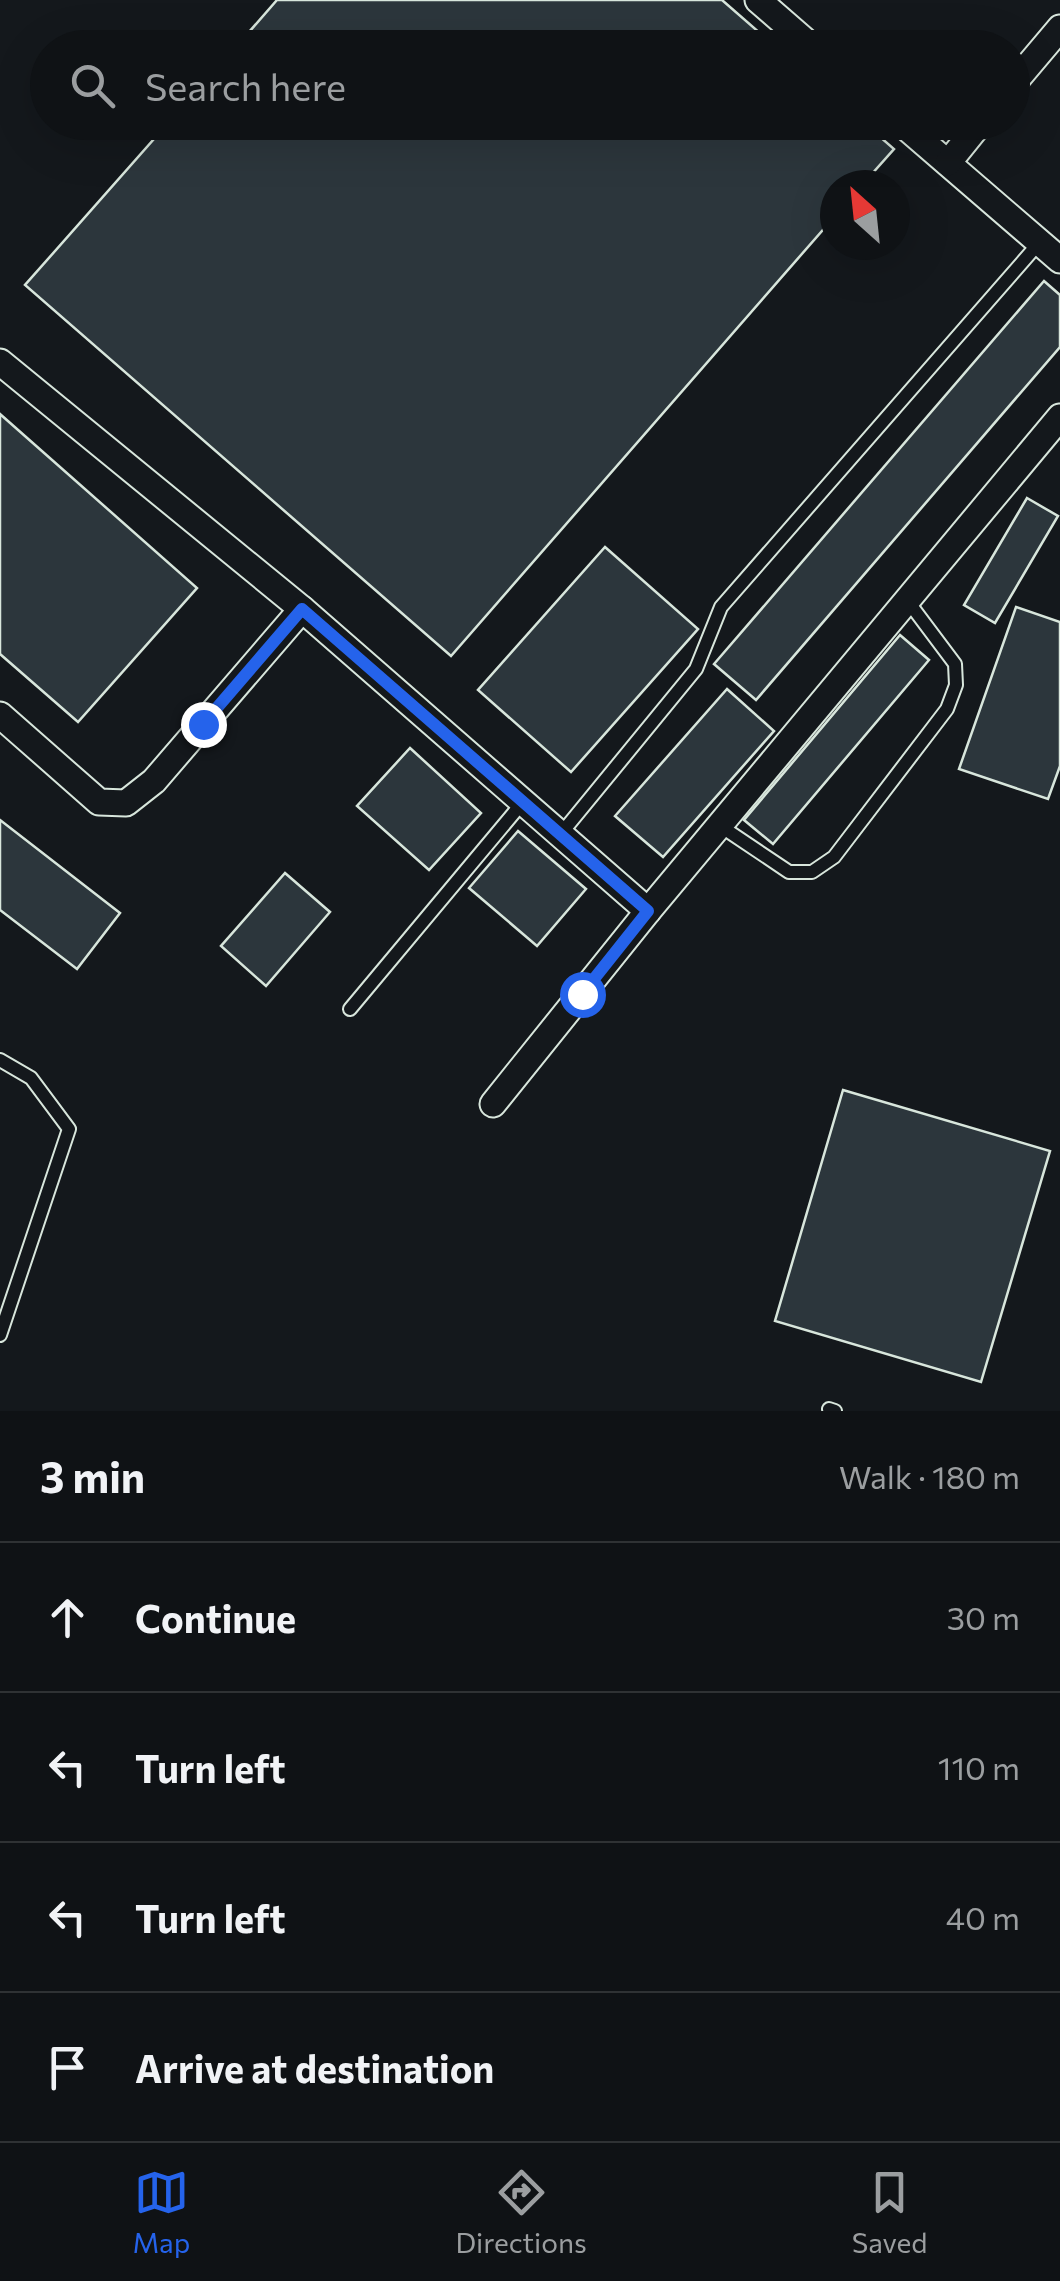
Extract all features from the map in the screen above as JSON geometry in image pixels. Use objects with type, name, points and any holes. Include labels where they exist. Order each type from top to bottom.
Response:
[{"type":"street","points":[[758,0],[792,30]]},
{"type":"street","points":[[1030,64],[1060,28]]},
{"type":"street","points":[[921,140],[1060,260]]},
{"type":"street","points":[[948,163],[967,140]]},
{"type":"street","points":[[0,362],[302,609],[648,911]]},
{"type":"street","points":[[493,1104],[648,911],[1060,417]]},
{"type":"street","points":[[0,715],[99,802],[126,803],[154,782],[302,609]]},
{"type":"lane","points":[[560,835],[696,669],[720,606],[1039,243]]},
{"type":"lane","points":[[720,826],[789,872],[812,872],[834,857],[947,709],[956,686],[955,664],[907,600]]},
{"type":"lane","points":[[350,1009],[523,802]]},
{"type":"lane","points":[[0,1060],[31,1078],[69,1129],[0,1335]]},
{"type":"building","points":[[277,0],[722,0],[756,30],[251,30]]},
{"type":"building","points":[[153,140],[884,140],[894,149],[875,170],[820,170],[820,233],[451,656],[25,285]]},
{"type":"building","points":[[1044,281],[1060,295],[1060,347],[756,700],[714,664]]},
{"type":"building","points":[[0,414],[197,588],[78,722],[0,654]]},
{"type":"building","points":[[1027,498],[1058,516],[995,623],[964,605]]},
{"type":"building","points":[[605,547],[698,629],[571,772],[478,690]]},
{"type":"building","points":[[1016,607],[1060,622],[1060,766],[1048,799],[959,769]]},
{"type":"building","points":[[900,635],[929,660],[773,844],[744,820]]},
{"type":"building","points":[[727,689],[774,731],[663,857],[615,816]]},
{"type":"building","points":[[410,748],[481,813],[429,870],[357,806]]},
{"type":"building","points":[[0,820],[120,913],[77,969],[0,910]]},
{"type":"building","points":[[518,831],[586,889],[537,946],[469,888]]},
{"type":"building","points":[[285,873],[330,912],[266,986],[221,946]]},
{"type":"building","points":[[843,1090],[1050,1151],[981,1382],[775,1321]]},
{"type":"route","points":[[203,724],[302,609],[648,911],[582,994]]}]
